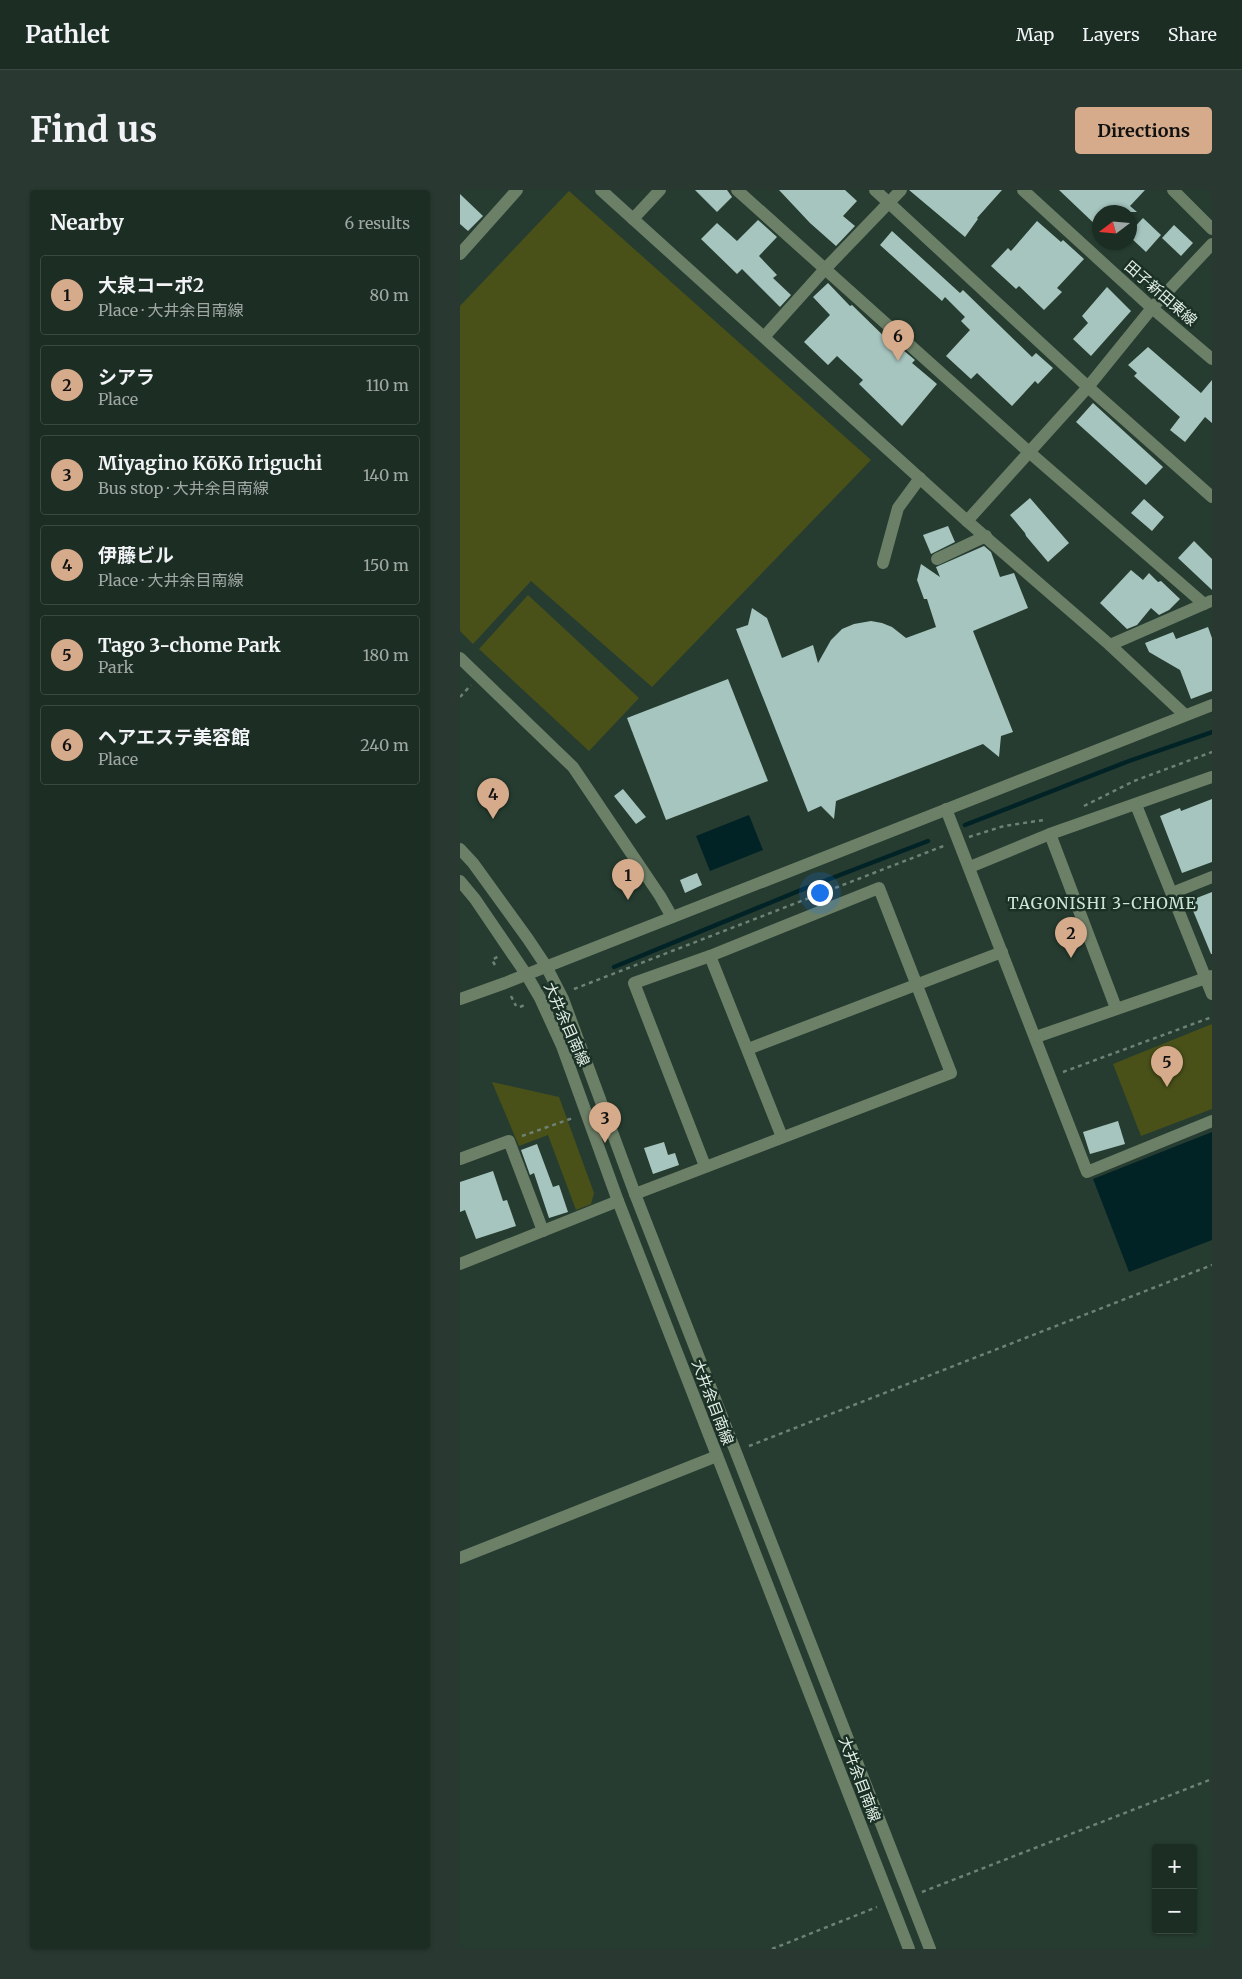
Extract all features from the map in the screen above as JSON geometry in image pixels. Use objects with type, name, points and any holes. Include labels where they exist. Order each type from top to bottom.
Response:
[{"type":"street","points":[[460,254],[517,190]]},
{"type":"street","points":[[601,190],[968,521],[1110,644],[1185,715]]},
{"type":"street","points":[[633,219],[660,190]]},
{"type":"street","points":[[737,190],[1029,452],[1208,602],[1110,644]]},
{"type":"street","points":[[875,190],[1088,387],[1212,497]]},
{"type":"street","points":[[764,337],[825,269],[901,190]]},
{"type":"street","name":"田子新田東線","points":[[1023,190],[1152,308],[1212,359]]},
{"type":"street","points":[[1173,190],[1212,228]]},
{"type":"street","points":[[968,521],[1088,387],[1152,308],[1212,244]]},
{"type":"street","points":[[883,563],[898,508],[920,478]]},
{"type":"street","points":[[937,559],[986,536]]},
{"type":"street","points":[[460,658],[573,767],[660,896],[672,917]]},
{"type":"street","points":[[460,999],[1212,705]]},
{"type":"street","points":[[970,867],[1050,834],[1212,777]]},
{"type":"street","points":[[1136,805],[1209,977],[1212,994]]},
{"type":"street","points":[[946,809],[1087,1172],[1212,1121]]},
{"type":"street","points":[[1050,834],[1116,1008]]},
{"type":"street","points":[[460,848],[490,886],[546,966],[563,999],[635,1194],[930,1949]]},
{"type":"street","points":[[1172,893],[1212,877]]},
{"type":"street","name":"大井余目南線","points":[[460,881],[526,974],[540,998],[562,1046],[618,1201],[909,1949]]},
{"type":"street","points":[[635,1194],[952,1073],[879,888],[710,956],[634,983],[705,1166]]},
{"type":"street","points":[[748,1049],[1002,952]]},
{"type":"street","points":[[710,956],[782,1137]]},
{"type":"street","points":[[1036,1037],[1209,977]]},
{"type":"street","points":[[460,1160],[509,1141],[543,1231]]},
{"type":"street","points":[[460,1264],[618,1201]]},
{"type":"street","points":[[460,1558],[717,1456]]},
{"type":"path","points":[[1077,810],[1134,781],[1212,752]]},
{"type":"path","points":[[574,989],[959,840],[1004,826],[1051,820]]},
{"type":"path","points":[[495,966],[492,960],[500,955]]},
{"type":"path","points":[[510,995],[518,1007],[530,1002]]},
{"type":"path","points":[[1050,1077],[1212,1017]]},
{"type":"path","points":[[509,1141],[573,1117]]},
{"type":"path","points":[[735,1450],[1212,1265]]},
{"type":"path","points":[[909,1896],[1212,1779]]},
{"type":"path","points":[[772,1949],[891,1903]]},
{"type":"green space","points":[[569,191],[871,460],[652,687],[531,581],[473,644],[460,631],[460,306]]},
{"type":"green space","points":[[528,595],[639,698],[589,751],[479,649]]},
{"type":"green space","points":[[1212,1024],[1212,1109],[1141,1136],[1113,1064]]},
{"type":"green space","points":[[492,1082],[559,1097],[594,1193],[591,1204],[576,1210],[548,1135],[519,1146]]},
{"type":"water","points":[[749,815],[763,850],[710,871],[696,836]]},
{"type":"water","points":[[1212,1132],[1212,1240],[1129,1272],[1093,1179]]},
{"type":"building","points":[[695,190],[727,190],[732,197],[717,212]]},
{"type":"building","points":[[779,190],[845,190],[857,201],[843,216],[855,226],[836,246],[810,223]]},
{"type":"building","points":[[909,190],[1002,190],[977,218],[965,237]]},
{"type":"building","points":[[1059,190],[1145,190],[1131,205],[1092,205],[1092,221]]},
{"type":"building","points":[[460,194],[483,216],[468,231],[460,224]]},
{"type":"building","points":[[1143,218],[1161,235],[1146,252],[1137,244],[1137,224]]},
{"type":"building","points":[[758,220],[777,237],[759,256],[777,275],[773,278],[791,295],[780,307],[742,269],[737,274],[701,239],[717,223],[737,241]]},
{"type":"building","points":[[1037,221],[1061,242],[1063,240],[1084,259],[1057,288],[1062,292],[1044,310],[1019,286],[1016,289],[991,266],[1008,248],[1011,251]]},
{"type":"building","points":[[1174,225],[1193,243],[1181,256],[1162,238]]},
{"type":"building","points":[[892,231],[960,293],[963,290],[1032,357],[1036,353],[1053,368],[1038,384],[1035,381],[1012,406],[977,373],[971,379],[946,356],[970,330],[961,321],[965,317],[945,297],[942,301],[880,245]]},
{"type":"building","points":[[828,283],[895,347],[897,345],[915,360],[912,363],[937,384],[902,426],[859,384],[863,380],[837,356],[828,365],[804,342],[830,315],[813,297]]},
{"type":"building","points":[[1107,287],[1131,311],[1091,356],[1073,339],[1088,323],[1082,316]]},
{"type":"building","points":[[1148,347],[1201,393],[1212,380],[1212,423],[1205,417],[1185,442],[1170,430],[1180,417],[1134,376],[1137,373],[1128,365]]},
{"type":"building","points":[[1093,403],[1163,467],[1146,485],[1076,422]]},
{"type":"building","points":[[1030,498],[1069,543],[1048,562],[1010,515]]},
{"type":"building","points":[[1144,499],[1164,517],[1152,531],[1131,513]]},
{"type":"building","points":[[948,526],[955,542],[931,554],[923,535]]},
{"type":"building","points":[[1194,541],[1212,559],[1212,590],[1178,558]]},
{"type":"building","points":[[984,546],[991,552],[1000,577],[1014,573],[1028,608],[973,631],[1013,732],[1001,736],[999,757],[983,744],[836,801],[834,819],[821,806],[808,812],[736,629],[748,625],[752,608],[767,618],[782,658],[813,645],[818,663],[831,640],[842,629],[854,624],[871,621],[882,623],[892,627],[906,638],[936,627],[927,599],[924,599],[917,580],[921,564],[940,577],[936,567]]},
{"type":"building","points":[[1131,570],[1143,580],[1149,573],[1158,582],[1161,581],[1180,599],[1169,610],[1159,615],[1151,608],[1137,625],[1127,629],[1100,603]]},
{"type":"building","points":[[1208,627],[1212,638],[1212,691],[1191,699],[1180,670],[1149,652],[1145,643],[1173,632],[1176,639]]},
{"type":"building","points":[[728,679],[768,781],[666,820],[627,718]]},
{"type":"building","points":[[623,789],[646,817],[636,824],[614,796]]},
{"type":"building","points":[[1212,799],[1212,862],[1182,873],[1160,816],[1180,808],[1181,811]]},
{"type":"building","points":[[697,873],[702,885],[685,893],[680,880]]},
{"type":"building","points":[[1212,892],[1212,954],[1211,954],[1189,901]]},
{"type":"building","points":[[1118,1121],[1125,1144],[1090,1154],[1083,1132]]},
{"type":"building","points":[[664,1142],[668,1155],[675,1153],[679,1165],[653,1174],[644,1148]]},
{"type":"building","points":[[537,1144],[553,1187],[559,1185],[568,1212],[549,1218],[534,1173],[530,1175],[521,1150]]},
{"type":"building","points":[[493,1171],[503,1201],[507,1200],[516,1226],[476,1239],[465,1210],[460,1212],[460,1182]]},
{"type":"waterway","points":[[965,825],[1129,761],[1212,732]]},
{"type":"waterway","points":[[614,967],[801,890],[928,841]]},
{"type":"place","name":"ヘアエステ美容館","points":[[898,361]]},
{"type":"place","name":"伊藤ビル","points":[[493,819]]},
{"type":"place","name":"大泉コーポ2","points":[[628,900]]},
{"type":"place","name":"シアラ","points":[[1071,958]]},
{"type":"place","name":"Tago 3-chome Park","points":[[1167,1087]]},
{"type":"place","name":"Miyagino KōKō Iriguchi","points":[[605,1143]]},
{"type":"district","name":"TAGONISHI 3-CHOME","points":[[1102,903]]}]
